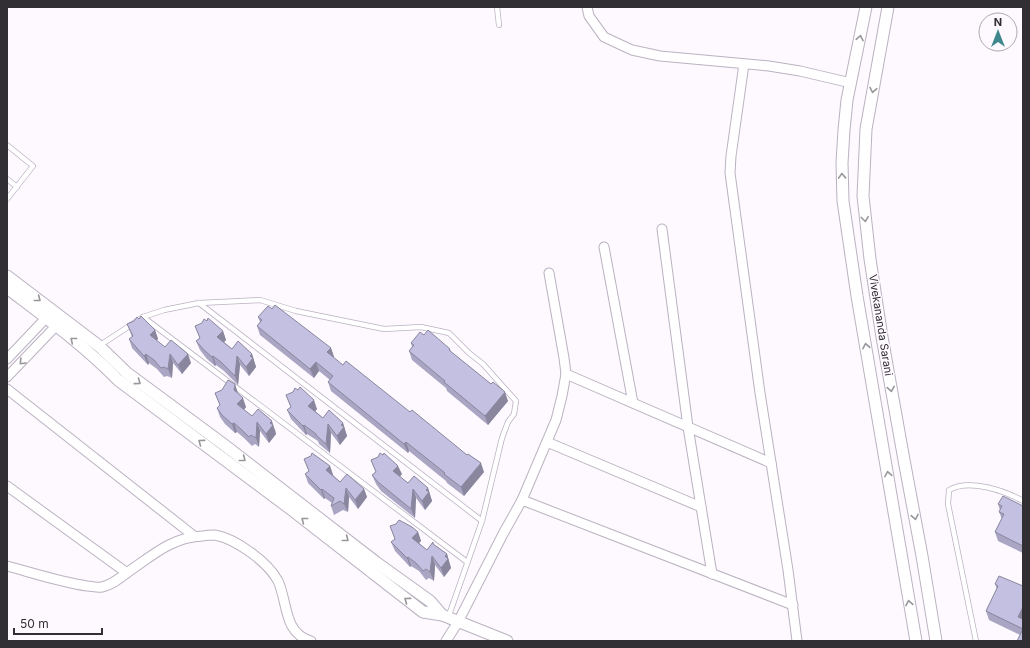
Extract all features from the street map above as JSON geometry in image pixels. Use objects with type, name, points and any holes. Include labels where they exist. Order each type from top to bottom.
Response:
[{"type":"street","points":[[587,7],[589,16],[604,37],[632,50],[660,56],[800,71],[851,83]]},
{"type":"street","name":"Vivekananda Sarani","points":[[866,7],[845,122],[842,163],[843,201],[857,296],[916,641]]},
{"type":"street","name":"Vivekananda Sarani","points":[[888,7],[866,129],[862,196],[882,337],[936,641]]},
{"type":"street","points":[[744,64],[731,156],[730,174],[797,641]]},
{"type":"street","points":[[662,229],[688,427],[712,574]]},
{"type":"street","points":[[604,247],[633,403]]},
{"type":"street","points":[[446,641],[449,618],[503,534],[522,500],[547,442],[559,408],[566,374],[549,273]]},
{"type":"street","points":[[7,276],[98,346],[127,374],[223,444],[430,601],[449,618]]},
{"type":"street","points":[[7,288],[103,364],[118,380],[286,505],[423,612],[449,618],[507,641]]},
{"type":"street","points":[[7,359],[46,318]]},
{"type":"street","points":[[7,377],[56,326]]},
{"type":"street","points":[[566,374],[771,463]]},
{"type":"street","points":[[7,389],[194,536]]},
{"type":"street","points":[[547,442],[701,507]]},
{"type":"street","points":[[883,448],[901,445]]},
{"type":"street","points":[[7,486],[127,573]]},
{"type":"street","points":[[522,500],[792,605]]},
{"type":"street","points":[[7,566],[78,585],[100,588],[112,584],[159,550],[176,540],[194,536],[214,535],[230,540],[261,561],[271,570],[278,582],[290,624],[295,632],[311,641]]},
{"type":"lane","points":[[497,7],[499,25]]},
{"type":"lane","points":[[7,145],[33,166],[7,198]]},
{"type":"lane","points":[[7,179],[17,186]]},
{"type":"lane","points":[[86,350],[98,346],[143,317],[164,310],[199,302],[260,300],[296,311],[384,329],[421,327],[449,333],[469,353],[483,364],[516,401],[514,414],[508,422],[502,438],[482,521],[449,618]]},
{"type":"lane","points":[[199,302],[482,521]]},
{"type":"lane","points":[[143,317],[467,562]]},
{"type":"lane","points":[[976,641],[948,504],[949,490],[954,487],[968,485],[987,487],[1023,501]]},
{"type":"building","points":[[275,305],[331,348],[327,352],[343,365],[346,361],[410,412],[412,410],[467,455],[468,454],[481,463],[461,487],[406,442],[404,444],[328,382],[333,376],[316,362],[310,369],[257,326],[262,320],[258,317],[268,306],[272,309]]},
{"type":"building","points":[[141,316],[155,330],[150,335],[165,347],[171,340],[188,354],[178,365],[170,354],[168,369],[164,367],[161,368],[146,354],[144,356],[129,339],[133,336],[127,324],[134,321],[137,317],[139,319]]},
{"type":"building","points":[[208,318],[223,331],[217,337],[232,349],[238,341],[252,354],[250,356],[253,358],[246,367],[237,356],[235,376],[221,362],[204,350],[196,341],[200,338],[195,326],[202,323],[204,319],[207,321]]},
{"type":"building","points":[[428,330],[450,349],[449,350],[491,384],[493,382],[505,392],[485,416],[409,351],[414,345],[411,343],[420,332],[424,335]]},
{"type":"building","points":[[228,380],[235,384],[234,390],[243,398],[237,404],[252,416],[258,409],[272,421],[270,423],[273,425],[266,434],[257,422],[256,438],[251,435],[249,437],[234,423],[232,424],[222,415],[217,408],[220,405],[215,393],[222,390]]},
{"type":"building","points":[[300,387],[314,400],[308,406],[323,418],[329,410],[343,423],[341,425],[344,427],[337,436],[328,424],[326,444],[316,434],[304,425],[303,426],[287,410],[291,407],[286,395],[293,392],[295,388],[298,390]]},
{"type":"building","points":[[312,453],[330,466],[326,470],[340,482],[347,474],[364,489],[355,500],[346,488],[344,504],[340,501],[331,506],[334,498],[322,489],[321,490],[305,474],[309,471],[304,459],[311,456]]},
{"type":"building","points":[[380,453],[383,455],[384,453],[398,466],[393,471],[408,483],[414,476],[428,488],[426,490],[429,492],[422,501],[413,489],[411,509],[378,482],[372,475],[376,472],[371,460],[378,457]]},
{"type":"building","points":[[1003,496],[1023,506],[1023,546],[995,532],[1004,514],[999,512],[1002,506],[998,504]]},
{"type":"building","points":[[399,520],[418,532],[412,538],[427,550],[433,542],[433,544],[447,554],[445,556],[448,559],[441,568],[432,556],[430,572],[426,569],[423,571],[416,563],[408,557],[407,558],[391,542],[395,539],[390,526],[396,524]]},
{"type":"building","points":[[999,576],[1023,586],[1023,607],[1018,617],[1023,619],[1023,629],[986,611],[998,586],[995,584]]},
{"type":"building","points":[[1023,629],[1023,641],[1017,641]]}]
